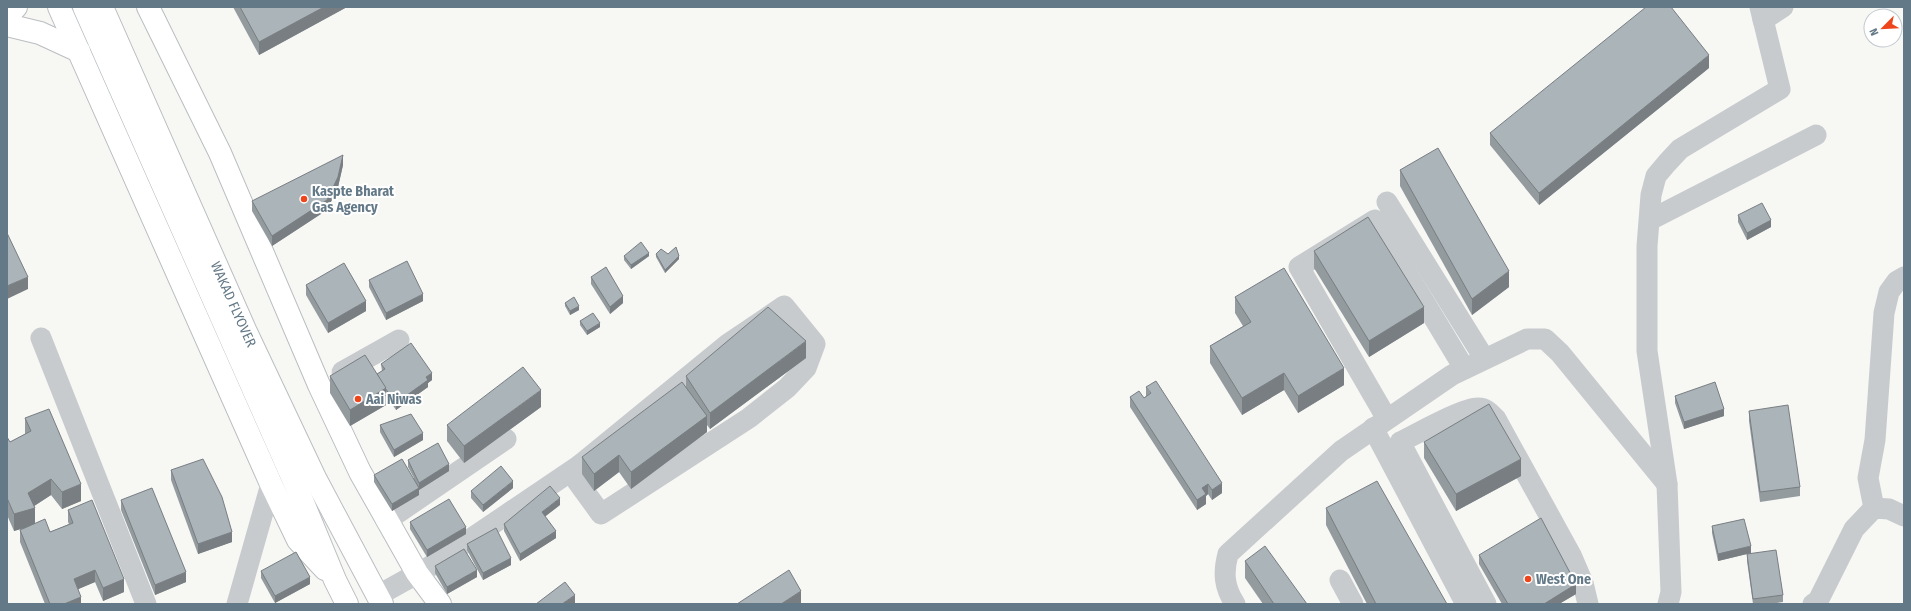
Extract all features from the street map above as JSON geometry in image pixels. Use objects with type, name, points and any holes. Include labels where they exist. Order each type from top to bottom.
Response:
[{"type":"main road","points":[[7,16],[16,7]]},
{"type":"main road","points":[[59,7],[271,484],[298,540],[335,580],[347,604]]},
{"type":"main road","name":"WAKAD FLYOVER","points":[[84,7],[306,483],[379,600]]},
{"type":"main road","name":"WAKAD FLYOVER","points":[[102,7],[246,332],[306,483],[335,580]]},
{"type":"main road","points":[[148,7],[220,153],[319,385],[360,472],[386,521],[417,573],[440,604]]},
{"type":"main road","points":[[7,25],[40,33],[79,51]]},
{"type":"street","points":[[1668,604],[1671,592],[1667,484],[1647,351],[1647,246],[1651,195],[1656,176],[1680,149],[1780,89],[1762,14],[1783,7]]},
{"type":"street","points":[[1650,220],[1816,135]]},
{"type":"street","points":[[1386,202],[1484,358]]},
{"type":"street","points":[[1464,368],[1374,220],[1299,267],[1380,424],[1466,604]]},
{"type":"street","points":[[1813,604],[1818,601],[1854,529],[1889,511],[1868,478],[1875,440],[1884,313],[1889,292],[1897,281],[1904,277]]},
{"type":"street","points":[[379,600],[417,573],[580,465],[728,344],[784,306],[815,344],[806,368],[787,388],[748,418],[601,514],[577,481],[580,465]]},
{"type":"street","points":[[41,338],[146,604]]},
{"type":"street","points":[[1235,604],[1228,594],[1224,569],[1228,554],[1341,450],[1464,368],[1526,339],[1545,339],[1560,353],[1667,484]]},
{"type":"street","points":[[319,385],[399,340]]},
{"type":"street","points":[[1486,604],[1400,442],[1463,412],[1477,408],[1487,410],[1496,419],[1571,555],[1582,583],[1588,604]]},
{"type":"street","points":[[386,521],[506,439]]},
{"type":"street","points":[[237,604],[271,484]]},
{"type":"street","points":[[1340,580],[1353,604]]},
{"type":"street","points":[[1575,604],[1582,583]]},
{"type":"building","points":[[240,7],[324,7],[259,42]]},
{"type":"building","points":[[1646,7],[1671,7],[1709,55],[1539,193],[1490,133]]},
{"type":"building","points":[[1438,148],[1509,271],[1472,299],[1400,170]]},
{"type":"building","name":"Kaspte Bharat Gas Agency","points":[[343,155],[338,177],[327,200],[272,236],[252,201]]},
{"type":"building","points":[[1762,203],[1771,220],[1747,233],[1738,215]]},
{"type":"building","points":[[1368,217],[1424,307],[1369,341],[1314,251]]},
{"type":"building","points":[[7,233],[28,277],[7,286]]},
{"type":"building","points":[[641,242],[649,253],[631,265],[624,256]]},
{"type":"building","points":[[676,247],[679,256],[665,270],[656,254],[661,249],[668,254]]},
{"type":"building","points":[[407,261],[423,294],[386,313],[369,280]]},
{"type":"building","points":[[344,263],[366,301],[328,323],[306,285]]},
{"type":"building","points":[[606,267],[623,296],[610,307],[591,277]]},
{"type":"building","points":[[1284,268],[1344,368],[1298,396],[1284,373],[1242,398],[1210,346],[1251,322],[1235,297]]},
{"type":"building","points":[[574,297],[579,306],[570,311],[565,303]]},
{"type":"building","points":[[768,307],[806,341],[710,413],[686,376]]},
{"type":"building","points":[[593,313],[600,323],[587,331],[580,321]]},
{"type":"building","points":[[411,343],[432,373],[426,377],[428,380],[396,403],[377,374],[385,369],[381,364]]},
{"type":"building","points":[[365,355],[386,388],[350,410],[330,376]]},
{"type":"building","points":[[523,367],[541,390],[464,446],[447,425]]},
{"type":"building","points":[[1156,381],[1222,483],[1212,490],[1208,484],[1202,488],[1206,494],[1197,500],[1130,397],[1139,391],[1144,398],[1151,393],[1146,387]]},
{"type":"building","points":[[682,382],[707,416],[631,472],[619,455],[594,474],[582,457]]},
{"type":"building","points":[[1715,382],[1724,409],[1684,422],[1675,396]]},
{"type":"building","points":[[1489,404],[1521,459],[1456,494],[1424,442]]},
{"type":"building","points":[[1788,405],[1800,487],[1760,492],[1749,411]]},
{"type":"building","points":[[49,409],[81,484],[62,492],[51,479],[28,493],[35,508],[14,514],[7,498],[7,437],[10,442],[31,431],[25,418]]},
{"type":"building","points":[[411,414],[423,433],[394,450],[380,425]]},
{"type":"building","points":[[438,443],[449,464],[419,483],[408,460]]},
{"type":"building","points":[[203,459],[222,497],[232,532],[198,544],[171,470]]},
{"type":"building","points":[[402,459],[419,488],[392,504],[374,475]]},
{"type":"building","points":[[501,466],[513,481],[483,505],[471,491]]},
{"type":"building","points":[[1377,481],[1447,604],[1376,604],[1326,508]]},
{"type":"building","points":[[550,486],[560,498],[542,512],[556,531],[520,554],[504,524]]},
{"type":"building","points":[[152,488],[186,572],[155,585],[121,500]]},
{"type":"building","points":[[449,499],[466,527],[427,550],[410,522]]},
{"type":"building","points":[[92,500],[124,579],[103,588],[95,570],[74,579],[81,597],[64,604],[50,604],[20,530],[45,519],[50,532],[73,523],[68,510]]},
{"type":"building","name":"West One","points":[[1541,518],[1576,584],[1544,604],[1508,604],[1479,555]]},
{"type":"building","points":[[1744,519],[1751,546],[1718,554],[1712,526]]},
{"type":"building","points":[[496,528],[511,558],[483,573],[467,544]]},
{"type":"building","points":[[1265,546],[1307,604],[1274,604],[1245,561]]},
{"type":"building","points":[[464,549],[477,570],[447,587],[435,566]]},
{"type":"building","points":[[1776,550],[1783,595],[1753,599],[1747,554]]},
{"type":"building","points":[[296,552],[310,577],[275,596],[261,571]]},
{"type":"building","points":[[789,570],[801,591],[781,604],[737,604]]},
{"type":"building","points":[[565,582],[575,595],[562,604],[536,604]]},
{"type":"place","name":"Kaspte Bharat Gas Agency","points":[[304,199]]},
{"type":"place","name":"Aai Niwas","points":[[358,399]]},
{"type":"place","name":"West One","points":[[1528,579]]}]
